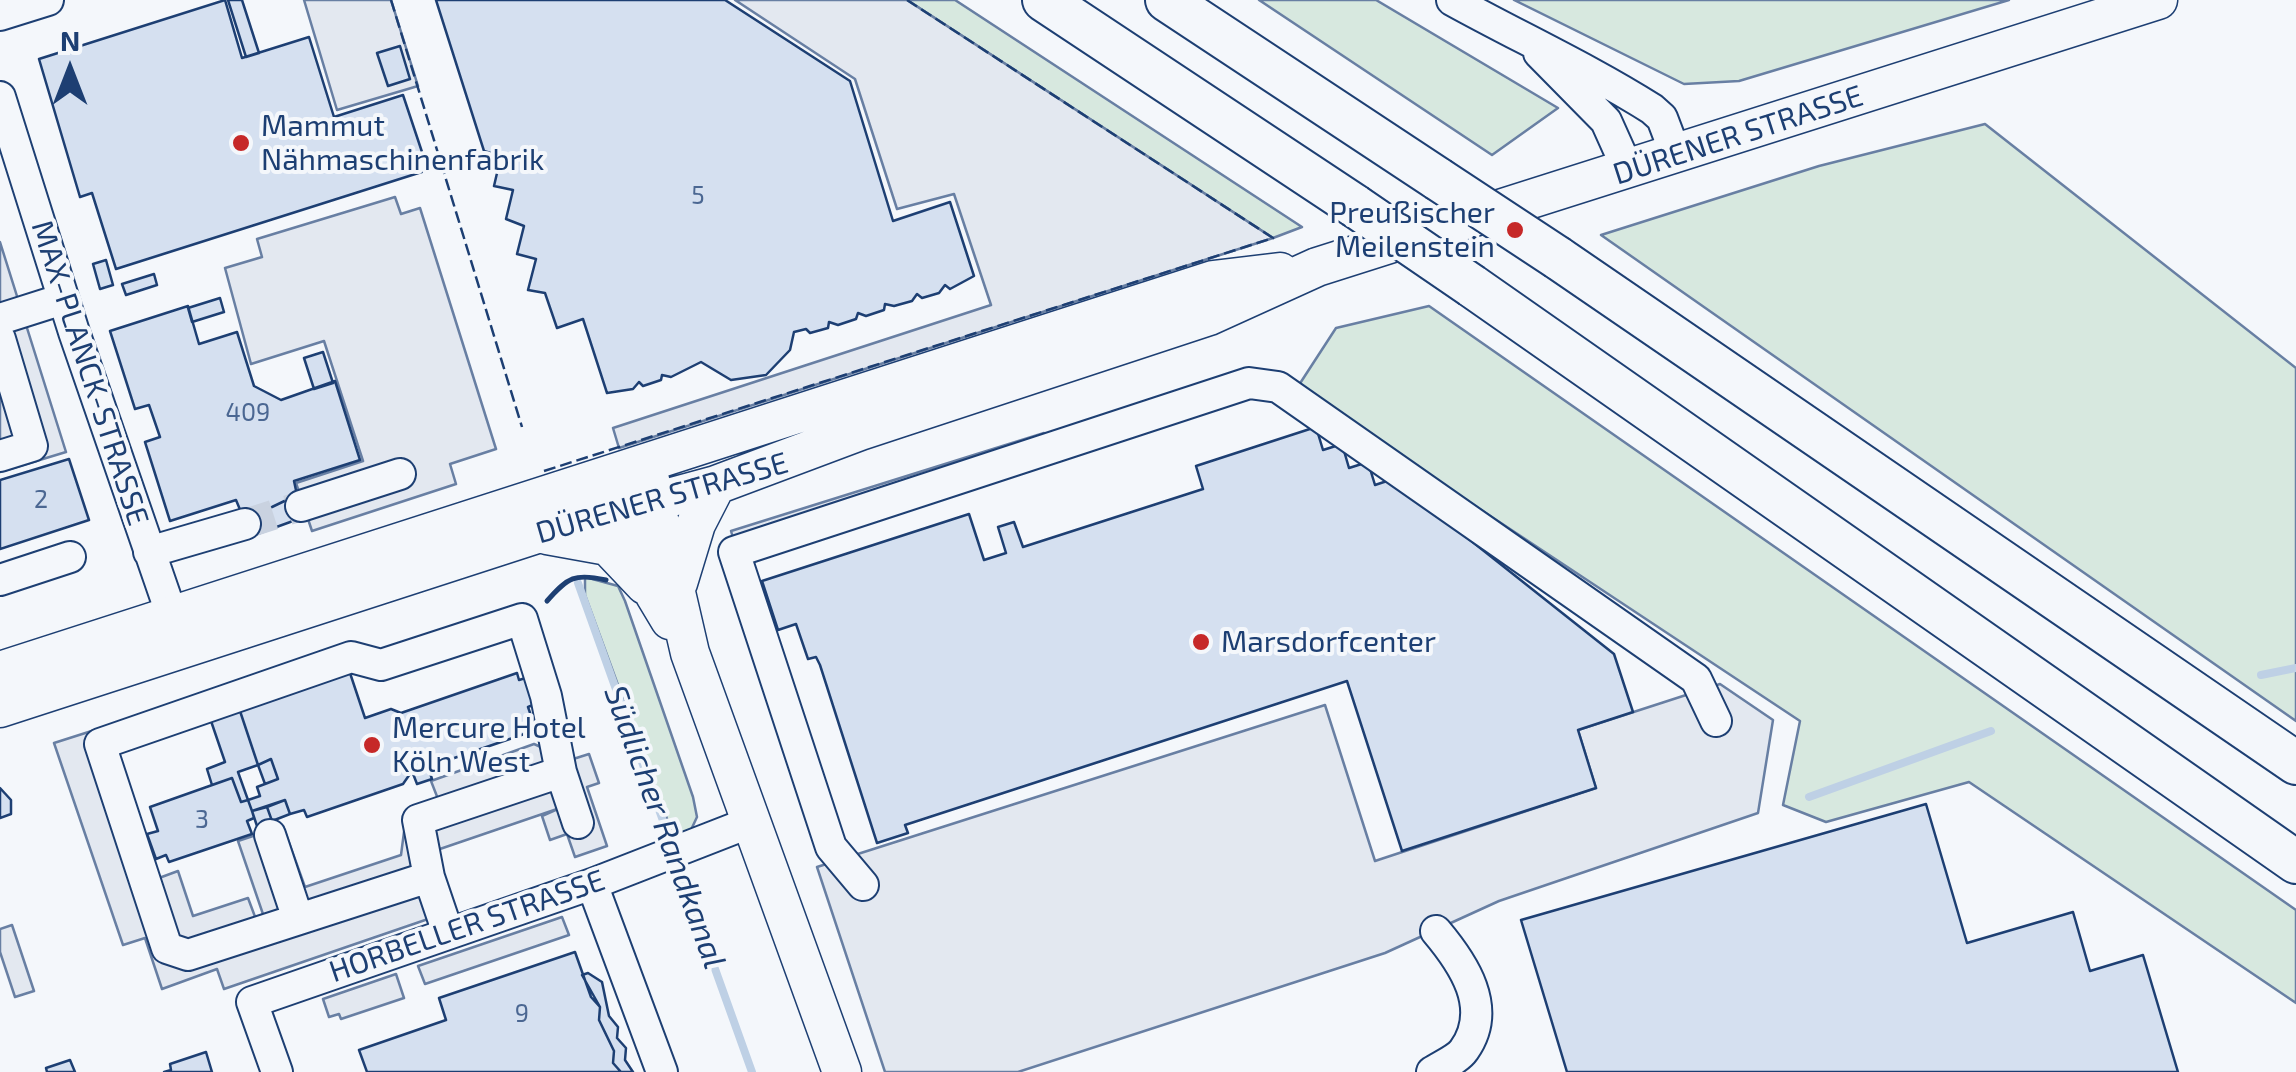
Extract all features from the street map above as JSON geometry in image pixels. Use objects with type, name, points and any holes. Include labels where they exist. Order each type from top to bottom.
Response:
[{"type":"highway","points":[[1044,0],[1356,206],[2296,862]]},
{"type":"highway","points":[[1167,0],[1558,258],[2296,763]]},
{"type":"main road","name":"DÜRENER STRASSE","points":[[2,680],[540,533],[635,486],[716,486],[860,431],[1210,316],[1317,267],[2158,0]]},
{"type":"main road","name":"DÜRENER STRASSE","points":[[178,631],[635,486],[1213,280],[1317,267]]},
{"type":"main road","points":[[635,486],[666,590],[842,1072]]},
{"type":"main road","points":[[666,590],[716,486]]},
{"type":"main road","points":[[540,533],[608,546],[666,590]]},
{"type":"street","points":[[0,16],[48,0]]},
{"type":"street","points":[[1452,0],[1530,44],[1581,65],[1652,109],[1662,118],[1676,155]]},
{"type":"street","points":[[1530,44],[1606,120],[1628,170]]},
{"type":"street","name":"MAX-PLANCK-STRASSE","points":[[0,97],[63,299],[178,631]]},
{"type":"street","points":[[0,318],[63,299]]},
{"type":"street","points":[[0,339],[7,386],[32,446],[0,456]]},
{"type":"street","points":[[863,885],[831,847],[734,552],[1248,383],[1278,387],[1696,679],[1716,721]]},
{"type":"street","points":[[301,506],[400,474]]},
{"type":"street","points":[[149,552],[245,524]]},
{"type":"street","points":[[0,580],[70,557]]},
{"type":"street","points":[[428,877],[188,955],[167,948],[100,744],[351,656],[381,665],[522,619],[546,696],[560,772],[578,824]]},
{"type":"street","points":[[448,934],[428,877],[418,820],[560,772]]},
{"type":"street","name":"HORBELLER STRASSE","points":[[277,1072],[252,1002],[592,884],[751,822]]},
{"type":"street","points":[[270,835],[298,919]]},
{"type":"street","points":[[592,884],[662,1072]]},
{"type":"street","points":[[1432,1072],[1471,1061],[1476,1018],[1474,989],[1464,964],[1436,931]]},
{"type":"shaded area","points":[[304,0],[391,0],[418,86],[337,110]]},
{"type":"shaded area","points":[[735,0],[907,0],[1273,238],[619,448],[613,428],[991,305],[954,194],[897,209],[855,79]]},
{"type":"shaded area","points":[[907,0],[955,0],[1302,227],[1273,238]]},
{"type":"shaded area","points":[[1259,0],[1376,0],[1558,108],[1492,155]]},
{"type":"shaded area","points":[[1514,0],[2009,0],[1739,81],[1684,84]]},
{"type":"shaded area","points":[[1985,124],[2296,368],[2296,721],[1601,235],[1819,166]]},
{"type":"shaded area","points":[[395,197],[401,214],[420,208],[496,449],[450,464],[456,484],[312,531],[296,483],[363,461],[324,341],[251,364],[225,268],[262,257],[257,239]]},
{"type":"shaded area","points":[[0,242],[66,452],[0,472]]},
{"type":"shaded area","points":[[1429,306],[2296,910],[2296,1003],[1969,782],[1826,822],[1783,805],[1800,721],[1297,388],[1336,328]]},
{"type":"shaded area","points":[[1044,433],[1048,443],[734,541],[731,531]]},
{"type":"shaded area","points":[[585,577],[618,586],[625,601],[693,797],[697,817],[690,832],[674,838],[585,595]]},
{"type":"shaded area","points":[[1720,684],[1773,720],[1758,813],[1499,901],[1385,953],[1018,1072],[885,1072],[817,867],[1325,705],[1375,861],[1596,788],[1578,730]]},
{"type":"shaded area","name":"Mercure Hotel Köln West","points":[[101,728],[159,878],[178,871],[193,916],[248,898],[257,922],[265,920],[238,841],[283,826],[305,887],[401,855],[404,832],[431,918],[224,989],[217,969],[162,989],[145,938],[123,945],[54,743]]},
{"type":"shaded area","points":[[534,744],[570,760],[589,754],[599,783],[587,787],[607,846],[575,857],[567,834],[550,840],[542,816],[560,808],[437,850],[423,804],[438,799],[431,781]]},
{"type":"shaded area","points":[[562,917],[569,935],[425,984],[418,966]]},
{"type":"shaded area","points":[[12,925],[34,991],[15,997],[0,952],[0,929]]},
{"type":"shaded area","points":[[396,974],[404,998],[341,1019],[339,1014],[329,1017],[323,999]]},
{"type":"building","name":"Mammut Nähmaschinenfabrik","points":[[225,0],[242,58],[309,37],[334,117],[403,95],[428,170],[116,269],[92,193],[80,197],[39,59]]},
{"type":"building","points":[[228,0],[242,0],[259,53],[246,57]]},
{"type":"building","points":[[436,0],[725,0],[850,81],[893,221],[950,202],[974,276],[950,289],[945,285],[939,293],[922,298],[917,294],[912,301],[894,306],[885,304],[884,310],[866,316],[858,313],[856,319],[838,325],[829,322],[828,328],[794,332],[790,350],[766,375],[731,380],[701,362],[671,377],[662,375],[661,380],[643,386],[639,382],[633,389],[607,393],[583,319],[557,328],[545,293],[528,290],[536,259],[517,254],[524,226],[506,219],[513,190],[494,186],[501,156],[484,151]]},
{"type":"building","points":[[400,46],[410,79],[388,86],[377,53]]},
{"type":"building","points":[[106,260],[113,285],[100,289],[93,264]]},
{"type":"building","points":[[154,274],[157,285],[126,295],[122,284]]},
{"type":"building","points":[[220,298],[224,312],[192,322],[188,308]]},
{"type":"building","points":[[188,306],[199,344],[237,332],[254,386],[281,400],[335,381],[360,460],[294,481],[297,495],[272,507],[241,512],[236,500],[170,521],[145,442],[160,437],[149,405],[135,409],[110,331]]},
{"type":"building","points":[[323,352],[333,383],[314,389],[304,358]]},
{"type":"building","name":"Marsdorfcenter","points":[[1316,427],[1323,450],[1342,444],[1349,468],[1368,462],[1375,485],[1393,479],[1614,654],[1633,712],[1578,730],[1596,788],[1402,851],[1347,681],[905,825],[908,833],[877,843],[820,665],[816,657],[808,659],[796,624],[778,630],[762,581],[969,514],[984,560],[1006,553],[998,527],[1014,522],[1023,547],[1203,489],[1196,466]]},
{"type":"building","points":[[69,459],[89,520],[0,549],[0,480]]},
{"type":"building","points":[[297,495],[304,517],[249,537],[241,512],[272,507]]},
{"type":"building","name":"Mercure Hotel Köln West","points":[[350,673],[365,718],[391,709],[401,713],[517,673],[519,680],[529,677],[538,703],[528,707],[536,730],[428,767],[432,779],[417,784],[412,771],[403,784],[307,817],[304,810],[290,814],[285,800],[252,811],[248,800],[260,796],[257,787],[278,779],[271,759],[258,765],[240,711]]},
{"type":"building","points":[[240,711],[258,765],[238,772],[248,800],[241,802],[232,778],[212,785],[207,769],[225,762],[211,721]]},
{"type":"building","points":[[271,759],[278,779],[265,784],[258,765]]},
{"type":"building","points":[[232,778],[241,802],[248,800],[252,811],[254,818],[247,821],[252,834],[169,862],[166,855],[156,859],[147,834],[158,831],[150,807]]},
{"type":"building","points":[[0,788],[11,800],[11,814],[0,818]]},
{"type":"building","points":[[285,800],[290,814],[272,821],[267,807]]},
{"type":"building","points":[[1926,804],[1967,943],[2073,912],[2090,971],[2143,955],[2178,1072],[1567,1072],[1521,920]]},
{"type":"building","points":[[267,807],[272,821],[257,826],[252,811]]},
{"type":"building","points":[[575,952],[591,997],[600,1007],[599,1020],[614,1051],[613,1063],[621,1072],[367,1072],[359,1050],[446,1020],[439,998]]},
{"type":"building","points":[[588,973],[602,982],[609,1016],[618,1027],[617,1038],[626,1048],[625,1060],[633,1072],[621,1072],[613,1063],[614,1051],[599,1020],[600,1007],[582,975]]},
{"type":"building","points":[[206,1052],[212,1072],[164,1072],[171,1070],[170,1064]]},
{"type":"building","points":[[70,1060],[75,1072],[47,1072],[46,1068]]},
{"type":"waterway","name":"Südlicher Randkanal","points":[[578,583],[672,846]]},
{"type":"waterway","points":[[2261,675],[2296,668]]},
{"type":"waterway","points":[[1809,797],[1991,731]]},
{"type":"waterway","name":"Südlicher Randkanal","points":[[676,860],[752,1072]]},
{"type":"tunnel","points":[[245,524],[301,506]]},
{"type":"fence","points":[[391,0],[522,427]]},
{"type":"fence","points":[[544,471],[1273,238],[907,0]]},
{"type":"wall","points":[[547,601],[573,579],[606,580]]},
{"type":"place","name":"Mammut Nähmaschinenfabrik","points":[[241,143]]},
{"type":"place","name":"Preußischer Meilenstein","points":[[1515,230]]},
{"type":"place","name":"Marsdorfcenter","points":[[1201,642]]},
{"type":"place","name":"Mercure Hotel Köln West","points":[[372,745]]}]
